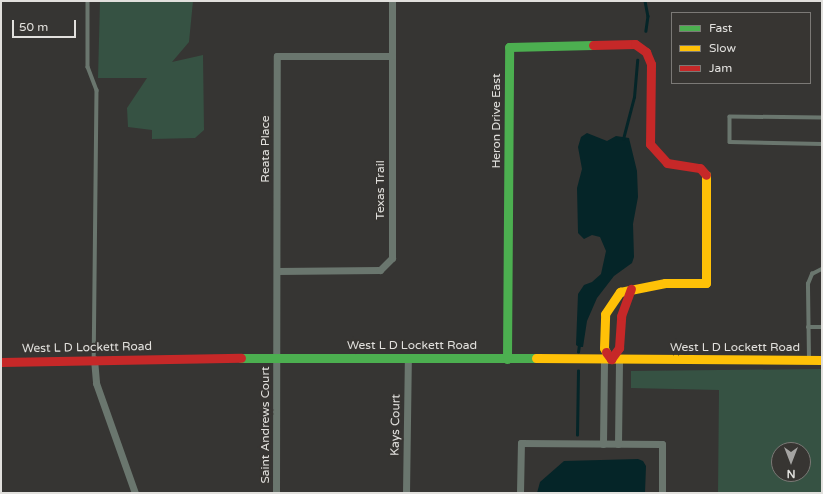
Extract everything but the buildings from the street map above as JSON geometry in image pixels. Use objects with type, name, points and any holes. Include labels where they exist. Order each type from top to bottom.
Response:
[{"type":"street","name":"Texas Trail","points":[[277,271],[380,270],[392,258],[392,1]]},
{"type":"street","name":"Heron Drive East","points":[[507,359],[509,47],[635,44],[646,52],[651,64],[650,144],[667,162],[700,168],[706,175],[706,283],[666,283],[630,289]]},
{"type":"street","name":"Reata Place","points":[[277,357],[277,56],[392,56]]},
{"type":"street","points":[[603,444],[611,359],[619,348],[621,316],[630,289]]},
{"type":"street","points":[[618,444],[611,359],[604,348],[605,314],[620,292],[630,289]]},
{"type":"street","name":"West L D Lockett Road","points":[[1,362],[94,359],[277,357],[822,360]]},
{"type":"street","name":"Saint Andrews Court","points":[[276,493],[277,357]]},
{"type":"street","name":"Kays Court","points":[[406,493],[408,358]]},
{"type":"street","points":[[94,359],[96,383],[135,493]]},
{"type":"street","points":[[520,493],[521,443],[662,444],[662,493]]},
{"type":"lane","points":[[88,1],[88,67],[97,90],[94,359]]},
{"type":"lane","points":[[822,118],[730,117],[730,142],[822,144]]},
{"type":"lane","points":[[809,360],[808,284],[812,274],[822,269]]},
{"type":"lane","points":[[808,327],[822,327]]},
{"type":"green space","points":[[100,1],[193,1],[189,42],[172,62],[203,55],[204,130],[195,138],[152,139],[152,130],[128,127],[127,108],[147,78],[98,78]]},
{"type":"green space","points":[[822,369],[822,493],[718,493],[719,390],[631,388],[631,371]]},
{"type":"water","points":[[587,133],[607,141],[616,136],[629,138],[637,171],[638,197],[633,224],[634,257],[632,263],[614,276],[597,298],[587,321],[583,347],[579,347],[576,345],[578,294],[584,285],[592,282],[601,274],[606,251],[600,237],[592,235],[584,239],[578,233],[577,188],[582,169],[578,147],[581,137]]},
{"type":"water","points":[[638,459],[643,461],[646,466],[645,493],[537,493],[540,482],[564,461]]},
{"type":"waterway","points":[[645,1],[648,16],[646,31]]},
{"type":"waterway","points":[[623,139],[634,97],[637,60]]},
{"type":"waterway","points":[[578,352],[579,345]]},
{"type":"waterway","points":[[577,435],[578,371]]},
{"type":"traffic: fast","points":[[507,359],[509,47],[593,45]]},
{"type":"traffic: fast","points":[[241,358],[536,358]]},
{"type":"traffic: slow","points":[[606,352],[604,348],[605,314],[620,292],[665,283],[706,283],[706,175]]},
{"type":"traffic: slow","points":[[536,358],[822,360]]},
{"type":"traffic: jam","points":[[593,45],[635,44],[646,52],[651,64],[650,144],[667,163],[700,168],[706,175]]},
{"type":"traffic: jam","points":[[606,352],[611,359],[619,348],[621,316],[631,289]]},
{"type":"traffic: jam","points":[[1,362],[241,358]]}]
